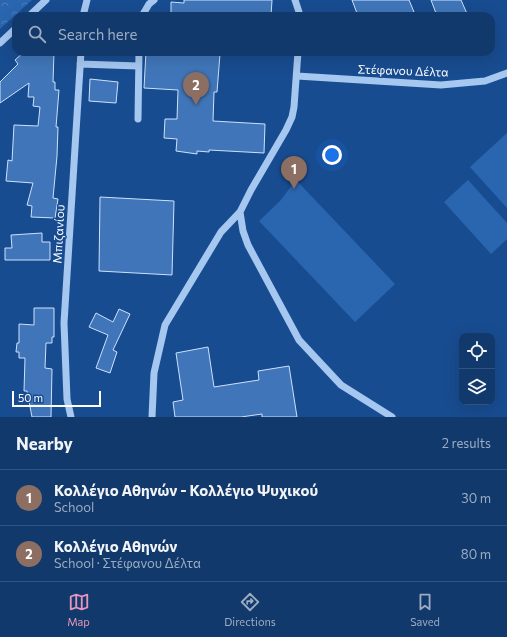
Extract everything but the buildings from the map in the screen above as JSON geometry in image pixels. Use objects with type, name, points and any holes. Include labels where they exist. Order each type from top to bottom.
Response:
[{"type":"street","points":[[33,12],[46,0]]},
{"type":"street","points":[[84,12],[87,0]]},
{"type":"street","points":[[144,12],[149,4],[154,0]]},
{"type":"street","points":[[295,0],[299,12]]},
{"type":"street","points":[[0,43],[12,32]]},
{"type":"street","name":"Μπιζανίου","points":[[71,417],[67,399],[64,323],[81,56]]},
{"type":"street","points":[[138,56],[138,119]]},
{"type":"street","points":[[152,417],[154,373],[165,325],[221,232],[240,212],[286,130],[294,107],[298,56]]},
{"type":"street","points":[[80,64],[138,66]]},
{"type":"street","name":"Στέφανου Δέλτα","points":[[297,76],[441,85],[485,81],[507,73]]},
{"type":"street","points":[[240,212],[243,231],[248,245],[299,340],[341,385],[392,417]]},
{"type":"green space","points":[[0,0],[32,0],[19,12],[12,12],[12,18],[0,29]]},
{"type":"green space","points":[[507,133],[507,208],[470,167]]},
{"type":"green space","points":[[296,180],[395,284],[355,322],[259,221],[280,201]]},
{"type":"green space","points":[[468,180],[507,223],[507,239],[491,254],[444,202]]},
{"type":"place","name":"Κολλέγιο Αθηνών","points":[[196,105]]},
{"type":"place","name":"Κολλέγιο Αθηνών - Κολλέγιο Ψυχικού","points":[[294,189]]}]
